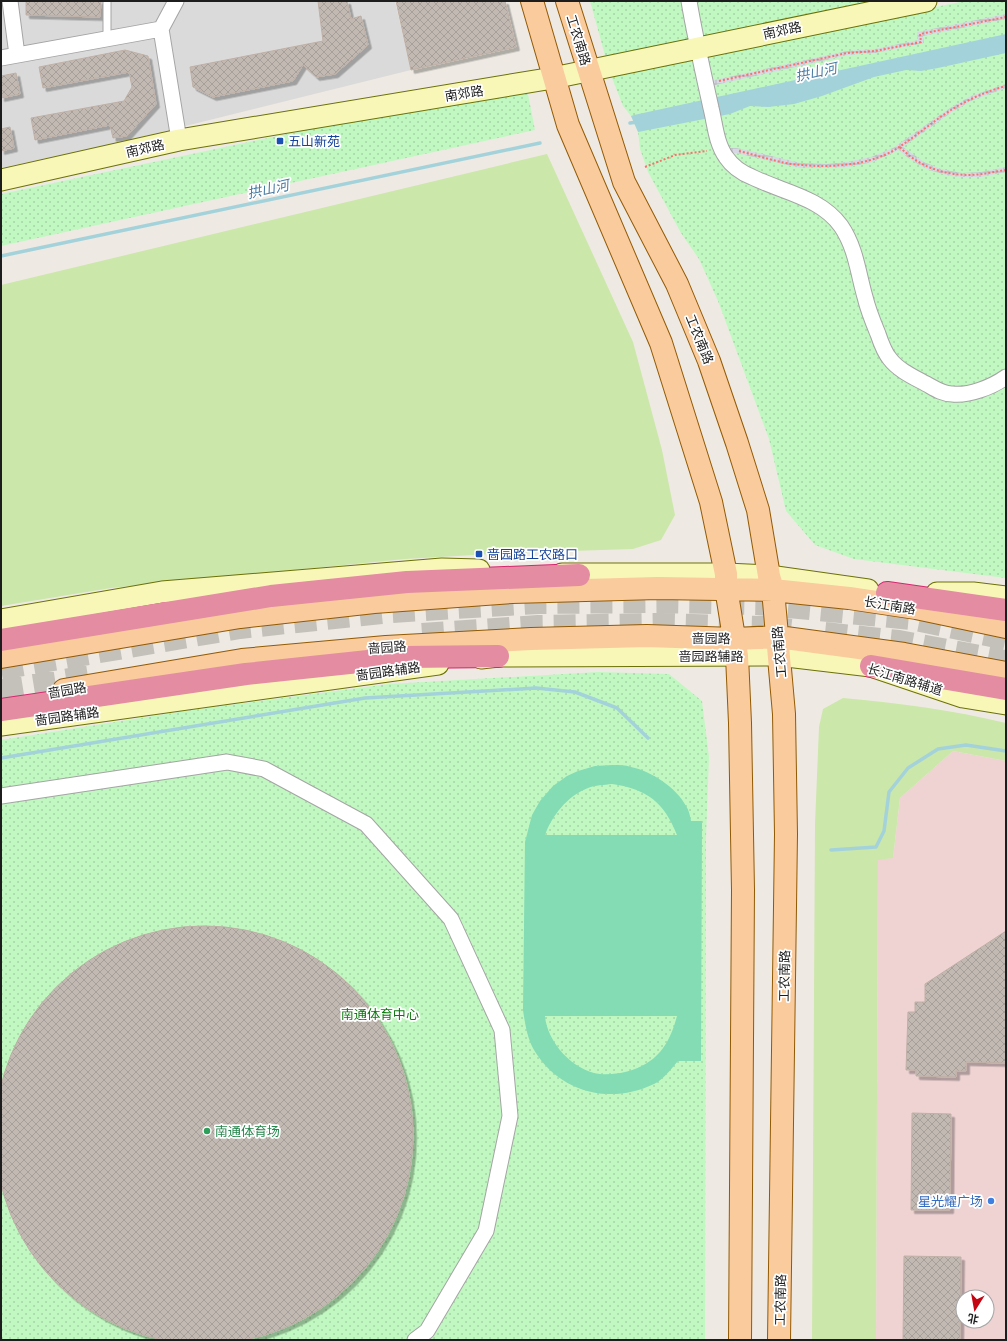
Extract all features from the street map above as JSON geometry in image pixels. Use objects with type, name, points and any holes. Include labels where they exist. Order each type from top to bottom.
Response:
[{"type":"highway","points":[[1,640],[272,596],[407,582],[578,575]]},
{"type":"highway","points":[[886,593],[1006,610]]},
{"type":"highway","points":[[1,710],[246,674],[406,657],[498,656]]},
{"type":"highway","points":[[871,666],[1006,688]]},
{"type":"main road","points":[[532,1],[553,78],[576,147],[661,343],[711,502],[726,581],[735,647],[740,723],[743,890],[740,1340]]},
{"type":"main road","name":"工农南路","points":[[567,1],[624,182],[677,284],[709,361],[758,510],[771,583],[784,714],[786,834],[780,1340]]},
{"type":"main road","points":[[1,657],[240,617],[374,602],[512,592],[658,588],[726,581],[771,583]]},
{"type":"main road","name":"长江南路","points":[[771,583],[849,598],[908,607],[1006,627]]},
{"type":"main road","name":"啬园路","points":[[1,701],[242,660],[386,647],[531,638],[647,636],[735,647],[778,646]]},
{"type":"main road","points":[[778,646],[904,654],[1006,673]]},
{"type":"street","points":[[10,1],[17,55]]},
{"type":"street","points":[[176,1],[161,29],[179,140]]},
{"type":"street","points":[[689,1],[706,88],[722,150],[726,157],[741,171],[752,178],[801,197],[835,219],[848,237],[854,251],[867,304],[884,350],[890,359],[899,368],[941,392],[952,395],[964,394],[984,389],[1006,377]]},
{"type":"street","name":"南郊路","points":[[1,180],[179,140],[553,78],[926,1]]},
{"type":"street","points":[[1,58],[161,29]]},
{"type":"street","points":[[1,620],[162,592],[442,569],[726,581]]},
{"type":"street","points":[[771,583],[886,593],[974,593],[1006,597]]},
{"type":"street","name":"长江南路辅道","points":[[778,646],[871,666],[963,697],[1006,704]]},
{"type":"street","name":"啬园路辅路","points":[[1,725],[498,656],[735,647]]},
{"type":"street","points":[[1,796],[227,762],[264,769],[366,824],[451,919],[502,1030],[510,1116],[486,1231],[427,1331],[415,1340]]},
{"type":"lane","points":[[107,1],[107,39]]},
{"type":"path","points":[[706,88],[847,53],[875,51],[921,42],[920,34],[1006,17]]},
{"type":"path","points":[[645,167],[675,155],[722,150],[737,151],[801,165],[827,166],[872,160],[900,147],[951,110],[972,98],[1006,86]]},
{"type":"path","points":[[900,147],[922,164],[930,168],[951,173],[962,175],[981,174],[1006,170]]},
{"type":"shaded area","name":"五山新苑","points":[[1,1],[395,1],[411,70],[117,143],[1,168]]},
{"type":"shaded area","points":[[1006,14],[1006,19],[923,36],[924,43],[875,53],[848,55],[711,86],[726,148],[737,148],[801,163],[827,164],[871,157],[893,148],[950,108],[971,96],[1006,84],[1006,88],[973,100],[952,112],[903,147],[924,162],[941,169],[962,173],[981,172],[1006,167],[1006,172],[981,177],[950,176],[921,166],[899,150],[873,162],[848,167],[827,168],[800,168],[736,153],[729,153],[754,174],[803,193],[839,216],[852,235],[858,249],[874,310],[888,348],[893,356],[902,364],[943,388],[953,390],[982,384],[997,378],[1006,372],[1006,383],[1002,386],[965,399],[952,399],[940,396],[918,385],[896,371],[886,362],[880,352],[865,313],[849,252],[832,223],[799,201],[750,182],[738,175],[722,160],[714,142],[695,56],[704,54],[710,81],[847,51],[875,49],[918,40],[917,32]]},
{"type":"shaded area","name":"星光耀广场","points":[[953,751],[1006,761],[1006,1340],[876,1340],[878,859],[893,858],[900,798]]},
{"type":"green space","points":[[590,1],[892,1],[606,59]]},
{"type":"green space","points":[[965,1],[1006,1],[1006,578],[854,559],[815,545],[786,511],[769,439],[718,301],[699,259],[681,233],[648,172],[640,149],[638,132],[631,116],[623,106],[610,73]]},
{"type":"green space","points":[[526,84],[535,130],[1,246],[1,194]]},
{"type":"green space","points":[[547,154],[633,342],[662,450],[675,515],[661,540],[633,549],[508,553],[405,559],[111,588],[1,606],[1,285]]},
{"type":"green space","name":"南通体育中心","points":[[598,672],[669,674],[702,701],[709,757],[706,837],[705,1340],[1,1340],[1,740],[185,711],[389,684]]},
{"type":"green space","points":[[843,698],[884,702],[966,714],[1006,723],[1006,761],[953,751],[900,798],[893,858],[878,860],[876,1340],[812,1340],[815,824],[819,727],[823,709]]},
{"type":"green space","points":[[595,766],[626,766],[639,769],[655,776],[663,781],[682,799],[688,809],[691,821],[702,821],[701,1061],[678,1061],[661,1080],[654,1084],[620,1094],[604,1094],[587,1091],[572,1085],[545,1065],[534,1050],[528,1035],[523,1010],[525,842],[532,815],[540,801],[553,786],[567,776]],"holes":[[[612,784],[635,789],[653,799],[666,814],[677,835],[545,835],[561,807],[573,796],[591,787]],[[545,1016],[677,1016],[673,1030],[663,1049],[653,1059],[630,1071],[606,1074],[590,1072],[580,1067],[563,1054],[551,1036]]]},
{"type":"green space","name":"南通体育场","points":[[204,926],[245,930],[284,942],[303,950],[320,961],[337,973],[352,987],[366,1002],[378,1019],[389,1036],[397,1055],[409,1094],[413,1135],[409,1176],[397,1215],[389,1234],[378,1251],[366,1268],[352,1283],[337,1297],[320,1309],[303,1320],[284,1328],[245,1340],[204,1344],[163,1340],[124,1328],[105,1320],[88,1309],[71,1297],[56,1283],[42,1268],[30,1251],[19,1234],[11,1215],[-1,1176],[-5,1135],[-1,1094],[11,1055],[19,1036],[30,1019],[42,1002],[56,987],[71,973],[88,961],[105,950],[124,942],[163,930]]},
{"type":"water","points":[[1006,34],[1006,53],[938,68],[921,71],[906,70],[874,77],[822,96],[794,104],[768,107],[750,106],[730,114],[638,132],[631,116],[634,115]]},
{"type":"building","points":[[26,1],[101,1],[100,17],[26,15]]},
{"type":"building","points":[[318,1],[347,1],[351,19],[361,16],[368,45],[335,74],[316,77],[303,65],[293,81],[213,97],[193,87],[190,67],[323,41]]},
{"type":"building","points":[[396,1],[505,1],[516,47],[411,70]]},
{"type":"building","points":[[125,50],[148,56],[156,104],[127,136],[113,138],[110,125],[35,140],[31,118],[124,101],[132,87],[129,72],[43,88],[39,67]]},
{"type":"building","points":[[16,73],[20,94],[1,98],[1,76]]},
{"type":"building","points":[[10,127],[14,148],[1,151],[1,129]]},
{"type":"building","name":"南通体育场","points":[[204,926],[245,930],[284,942],[303,950],[320,961],[337,973],[352,987],[366,1002],[378,1019],[389,1036],[397,1055],[409,1094],[413,1135],[409,1176],[397,1215],[389,1234],[378,1251],[366,1268],[352,1283],[337,1297],[320,1309],[303,1320],[284,1328],[245,1340],[204,1344],[163,1340],[124,1328],[105,1320],[88,1309],[71,1297],[56,1283],[42,1268],[30,1251],[19,1234],[11,1215],[-1,1176],[-5,1135],[-1,1094],[11,1055],[19,1036],[30,1019],[42,1002],[56,987],[71,973],[88,961],[105,950],[124,942],[163,930]]},
{"type":"building","points":[[1006,931],[1006,1063],[966,1062],[966,1071],[956,1071],[956,1077],[916,1076],[916,1070],[906,1070],[908,1012],[915,1012],[915,1002],[925,1002],[925,984]]},
{"type":"building","points":[[912,1113],[951,1114],[950,1210],[911,1210]]},
{"type":"building","points":[[904,1256],[961,1257],[961,1289],[955,1289],[955,1329],[960,1329],[960,1340],[903,1340]]},
{"type":"waterway","name":"拱山河","points":[[630,123],[638,122]]},
{"type":"waterway","name":"拱山河","points":[[1,256],[540,143]]},
{"type":"waterway","points":[[1,758],[365,698],[536,688],[575,692],[617,708],[648,738]]},
{"type":"waterway","points":[[831,850],[876,847],[884,831],[889,792],[908,768],[938,749],[966,745],[1006,751]]},
{"type":"tunnel","points":[[1,669],[240,628],[391,612],[539,603],[659,602],[757,604],[911,619],[1006,639]]},
{"type":"tunnel","points":[[422,634],[538,626],[658,624],[765,627],[791,630]]},
{"type":"tunnel","points":[[825,633],[899,641],[1006,661]]},
{"type":"tunnel","points":[[1,690],[89,676]]},
{"type":"place","name":"五山新苑","points":[[280,141]]},
{"type":"place","name":"啬园路工农路口","points":[[479,554]]},
{"type":"place","name":"南通体育场","points":[[207,1131]]},
{"type":"place","name":"星光耀广场","points":[[991,1201]]}]
